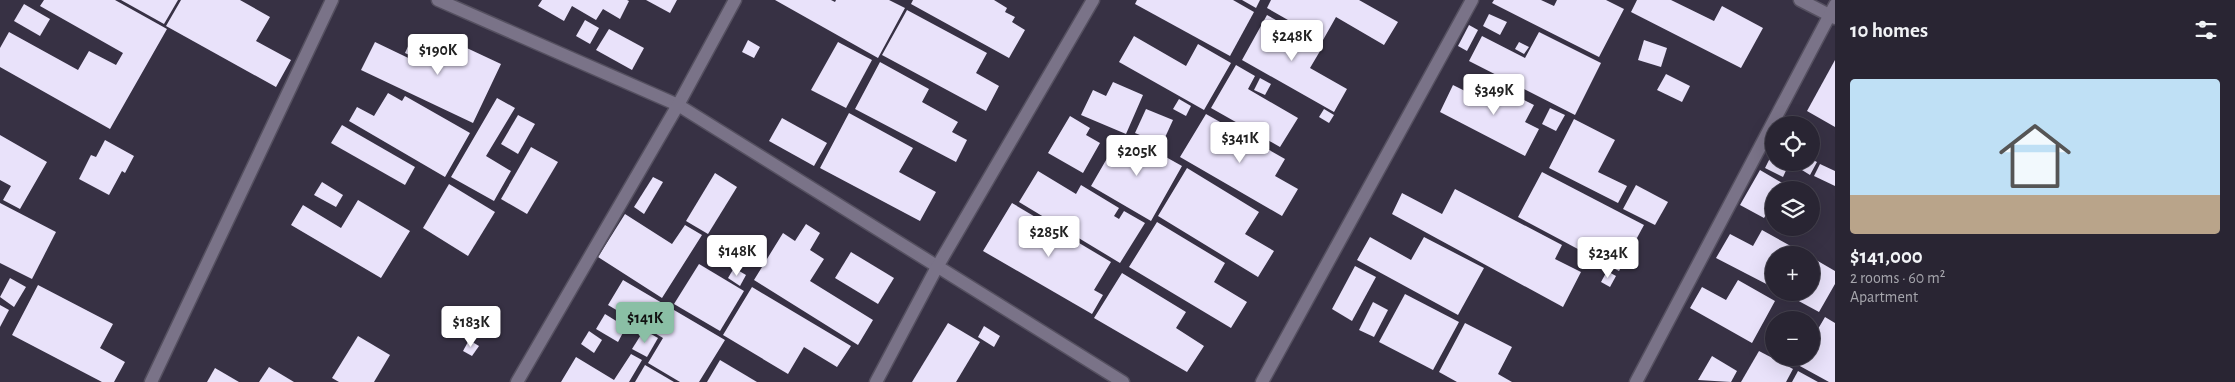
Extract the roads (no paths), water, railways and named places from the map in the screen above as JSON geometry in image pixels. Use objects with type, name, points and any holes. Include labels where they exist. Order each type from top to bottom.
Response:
[{"type":"street","points":[[151,382],[332,0]]},
{"type":"street","points":[[438,0],[678,105],[937,268],[1123,382]]},
{"type":"street","points":[[517,382],[678,105],[735,0]]},
{"type":"street","points":[[876,382],[937,268],[1093,0]]},
{"type":"street","points":[[1262,382],[1472,0]]},
{"type":"street","points":[[1636,382],[1833,13],[1800,0]]}]
